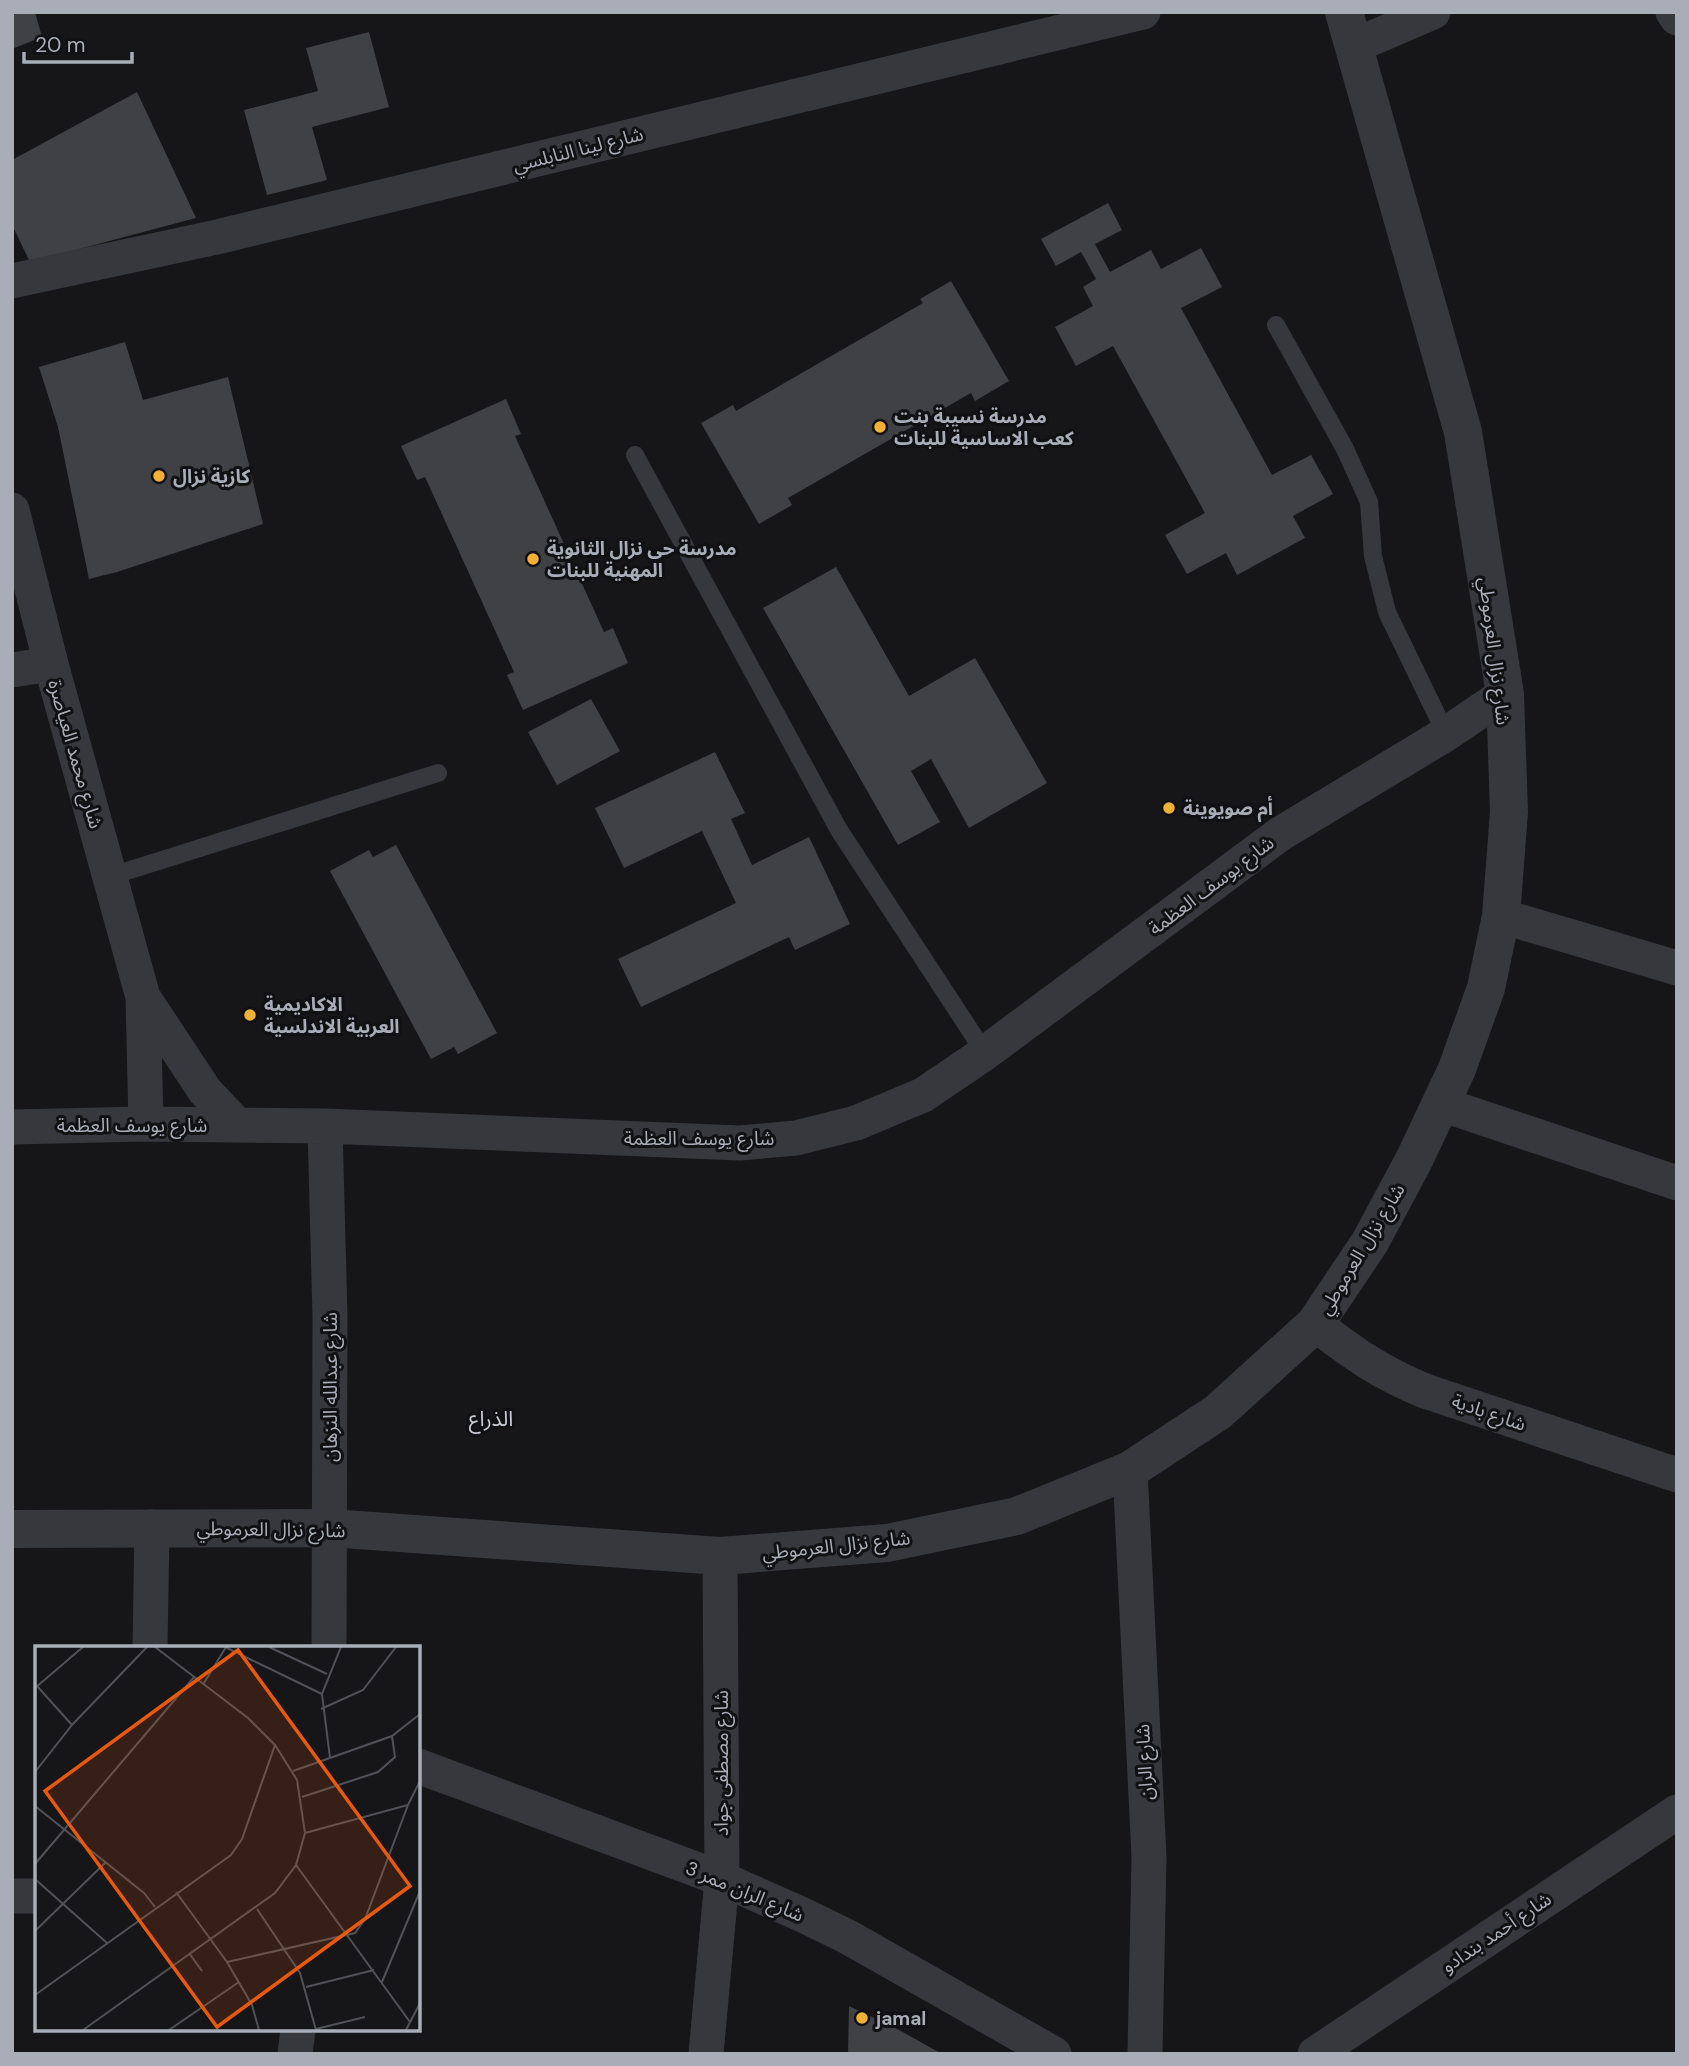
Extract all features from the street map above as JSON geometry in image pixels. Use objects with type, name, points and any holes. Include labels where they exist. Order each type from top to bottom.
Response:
[{"type":"street","name":"شارع لينا النابلسي","points":[[12,281],[230,234],[1143,12]]},
{"type":"street","points":[[1349,29],[1433,12]]},
{"type":"street","points":[[1674,12],[1677,18]]},
{"type":"street","name":"شارع نزال العرموطي","points":[[12,1529],[330,1528],[720,1556],[887,1543],[1017,1516],[1130,1470],[1218,1412],[1315,1324],[1370,1242],[1457,1069],[1486,988],[1502,916],[1509,811],[1504,694],[1462,432],[1349,29]]},
{"type":"street","name":"شارع محمد العياصرة","points":[[12,510],[51,664],[143,997],[146,1124]]},
{"type":"street","points":[[12,670],[51,664]]},
{"type":"street","name":"شارع يوسف العظمة","points":[[12,1127],[146,1124],[324,1126],[740,1143],[796,1138],[856,1123],[923,1095],[985,1053],[1280,834],[1446,734],[1504,694]]},
{"type":"street","points":[[1502,916],[1677,968]]},
{"type":"street","name":"شارع محمد العياصرة","points":[[143,997],[198,1082],[237,1125]]},
{"type":"street","points":[[1441,1104],[1677,1183]]},
{"type":"street","name":"شارع عبدالله النزهان","points":[[324,1126],[330,1317],[329,1646]]},
{"type":"street","name":"شارع بادية","points":[[1315,1324],[1364,1361],[1389,1376],[1425,1391],[1677,1475]]},
{"type":"street","name":"شارع الران","points":[[1130,1470],[1149,1857],[1145,2054]]},
{"type":"street","points":[[150,1646],[152,1527]]},
{"type":"street","name":"شارع مصطفى جواد","points":[[706,2054],[722,1879],[720,1556]]},
{"type":"street","name":"شارع الران ممر 3","points":[[420,1767],[722,1879],[848,1937],[1054,2054]]},
{"type":"street","name":"شارع أحمد بندادو","points":[[1315,2054],[1677,1812]]},
{"type":"street","points":[[12,1896],[35,1896]]},
{"type":"street","points":[[295,2054],[298,2031]]},
{"type":"lane","points":[[1276,325],[1345,449],[1368,502],[1373,556],[1387,612],[1446,734]]},
{"type":"lane","points":[[635,455],[839,830],[985,1053]]},
{"type":"lane","points":[[110,876],[439,773]]},
{"type":"building","points":[[12,12],[35,12],[42,37],[12,49]]},
{"type":"building","points":[[369,32],[389,107],[312,127],[327,180],[267,195],[244,110],[318,91],[306,48]]},
{"type":"building","points":[[137,92],[196,218],[30,262],[12,225],[12,160]]},
{"type":"building","points":[[1108,203],[1122,230],[1095,244],[1110,272],[1151,250],[1161,269],[1201,248],[1222,287],[1181,308],[1272,475],[1311,455],[1333,494],[1293,516],[1305,538],[1237,575],[1226,553],[1187,574],[1165,535],[1205,513],[1113,346],[1076,366],[1055,327],[1093,306],[1083,287],[1096,279],[1081,252],[1056,266],[1041,239]]},
{"type":"building","points":[[951,281],[1009,381],[975,401],[971,393],[788,498],[792,505],[759,524],[701,423],[733,405],[736,411],[923,303],[920,299]]},
{"type":"building","name":"كازية نزال","points":[[125,342],[143,400],[228,377],[263,524],[89,579],[58,427],[39,367]]},
{"type":"building","points":[[506,399],[521,434],[515,436],[604,632],[613,628],[628,663],[523,710],[507,675],[514,672],[425,477],[417,480],[401,446]]},
{"type":"building","points":[[836,567],[909,696],[975,658],[1047,783],[969,828],[931,759],[911,771],[940,822],[898,845],[763,608]]},
{"type":"building","points":[[591,699],[620,751],[557,785],[528,732]]},
{"type":"building","points":[[715,752],[745,813],[731,819],[752,865],[809,837],[850,924],[795,950],[789,937],[641,1007],[618,959],[736,903],[702,831],[624,868],[595,808]]},
{"type":"building","points":[[396,845],[497,1033],[458,1054],[454,1047],[431,1059],[330,871],[369,850],[373,857]]},
{"type":"building","name":"jamal","points":[[849,2006],[901,2031],[942,2054],[848,2054]]},
{"type":"place","name":"مدرسة نسيبة بنت كعب الاساسية للبنات","points":[[880,427]]},
{"type":"place","name":"كازية نزال","points":[[159,476]]},
{"type":"place","name":"مدرسة حي نزال الثانوية المهنية للبنات","points":[[533,559]]},
{"type":"place","name":"أم صويوينة","points":[[1169,808]]},
{"type":"place","name":"الاكاديمية العربية الاندلسية","points":[[250,1015]]},
{"type":"place","name":"jamal","points":[[862,2018]]},
{"type":"district","name":"الذراع","points":[[491,1419]]}]
